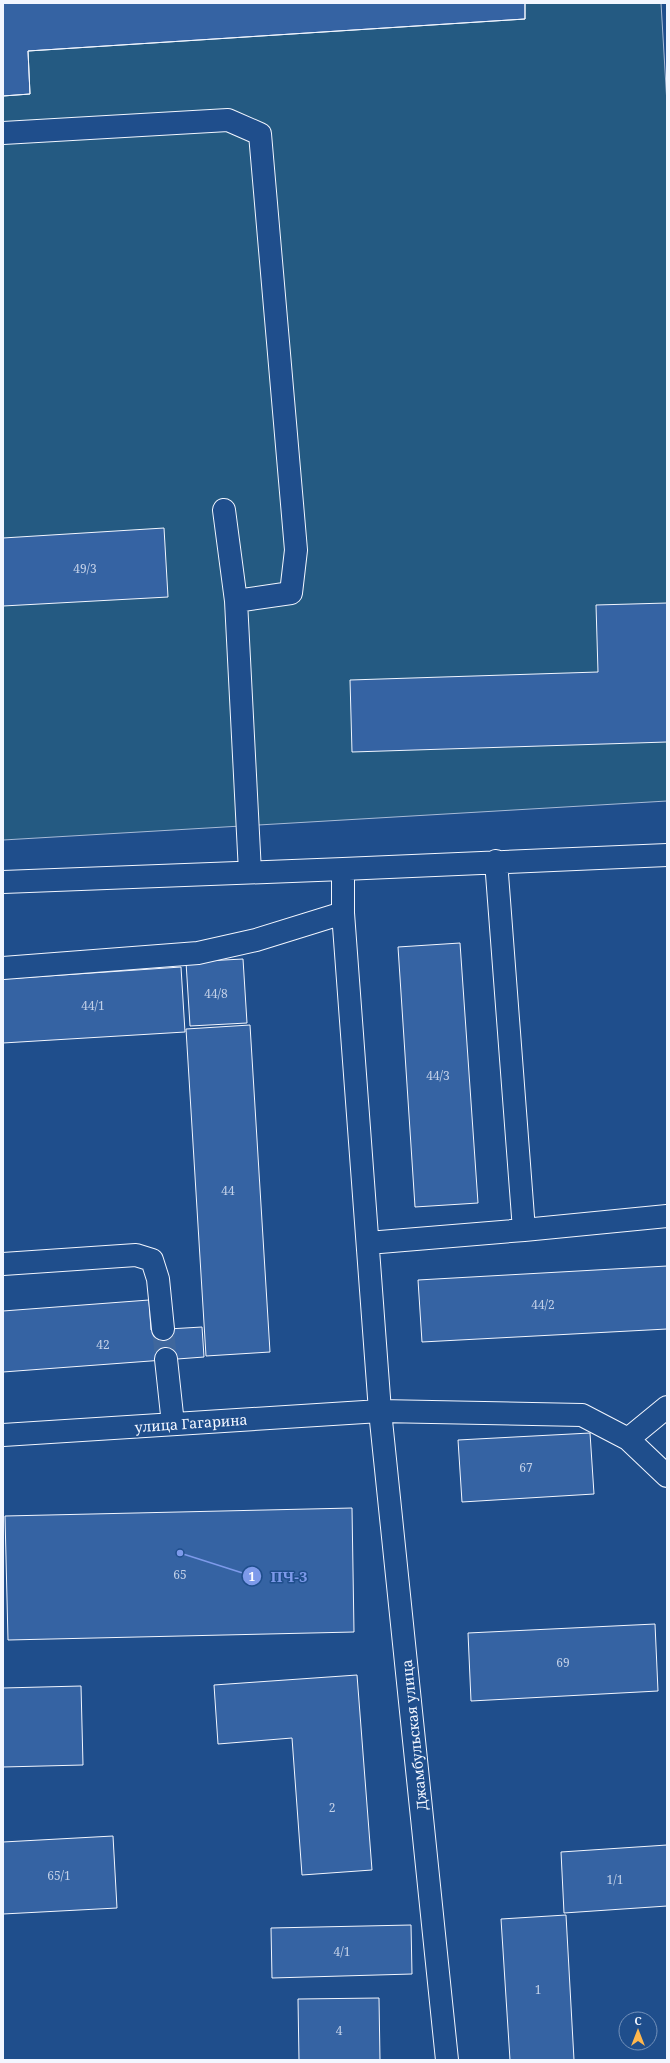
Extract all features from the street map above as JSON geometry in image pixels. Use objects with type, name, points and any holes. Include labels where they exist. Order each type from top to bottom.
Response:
[{"type":"street","points":[[3,133],[228,120],[260,134],[296,550],[290,593],[236,601]]},
{"type":"street","points":[[224,510],[236,601],[250,872]]},
{"type":"street","points":[[3,882],[667,855]]},
{"type":"street","points":[[496,861],[524,1230]]},
{"type":"street","name":"Джамбульская улица","points":[[343,869],[343,914],[380,1411],[447,2060]]},
{"type":"street","points":[[3,968],[198,953],[256,940],[343,914]]},
{"type":"street","points":[[368,1243],[667,1216]]},
{"type":"street","points":[[3,1264],[136,1256],[152,1260],[158,1279],[163,1329]]},
{"type":"street","points":[[166,1359],[173,1424]]},
{"type":"street","points":[[628,1439],[667,1407]]},
{"type":"street","name":"улица Гагарина","points":[[3,1435],[380,1411],[582,1415],[628,1439],[667,1476]]},
{"type":"shaded area","points":[[3,3],[661,3],[667,104],[667,801],[3,840]]},
{"type":"building","points":[[3,3],[525,3],[525,19],[28,51],[30,94],[3,96]]},
{"type":"building","points":[[3,3],[525,3],[525,19],[28,51],[30,94],[3,96]]},
{"type":"building","points":[[164,528],[168,597],[3,606],[3,538]]},
{"type":"building","points":[[667,603],[667,742],[352,752],[350,680],[598,672],[596,605]]},
{"type":"building","points":[[460,943],[478,1203],[415,1207],[398,947]]},
{"type":"building","points":[[243,959],[247,1023],[190,1026],[186,962]]},
{"type":"building","points":[[181,967],[185,1032],[3,1043],[3,979]]},
{"type":"building","points":[[250,1025],[270,1352],[206,1356],[186,1029]]},
{"type":"building","points":[[667,1266],[667,1329],[422,1342],[418,1280]]},
{"type":"building","points":[[149,1300],[151,1330],[202,1327],[204,1357],[3,1372],[3,1311]]},
{"type":"building","points":[[590,1433],[594,1494],[462,1502],[458,1440]]},
{"type":"building","points":[[352,1508],[354,1632],[8,1640],[5,1516]]},
{"type":"building","points":[[655,1624],[658,1691],[471,1701],[468,1633]]},
{"type":"building","points":[[357,1675],[372,1870],[302,1875],[292,1738],[218,1744],[214,1685]]},
{"type":"building","points":[[81,1686],[83,1765],[3,1767],[3,1688]]},
{"type":"building","points":[[113,1836],[117,1908],[3,1914],[3,1842]]},
{"type":"building","points":[[667,1845],[667,1906],[564,1913],[561,1852]]},
{"type":"building","points":[[566,1915],[574,2060],[510,2060],[501,1919]]},
{"type":"building","points":[[411,1925],[412,1974],[272,1978],[271,1928]]},
{"type":"building","points":[[379,1998],[380,2060],[299,2060],[298,1999]]},
{"type":"tunnel","points":[[163,1329],[166,1359]]},
{"type":"place","name":"ПЧ-3","points":[[180,1553]]}]
